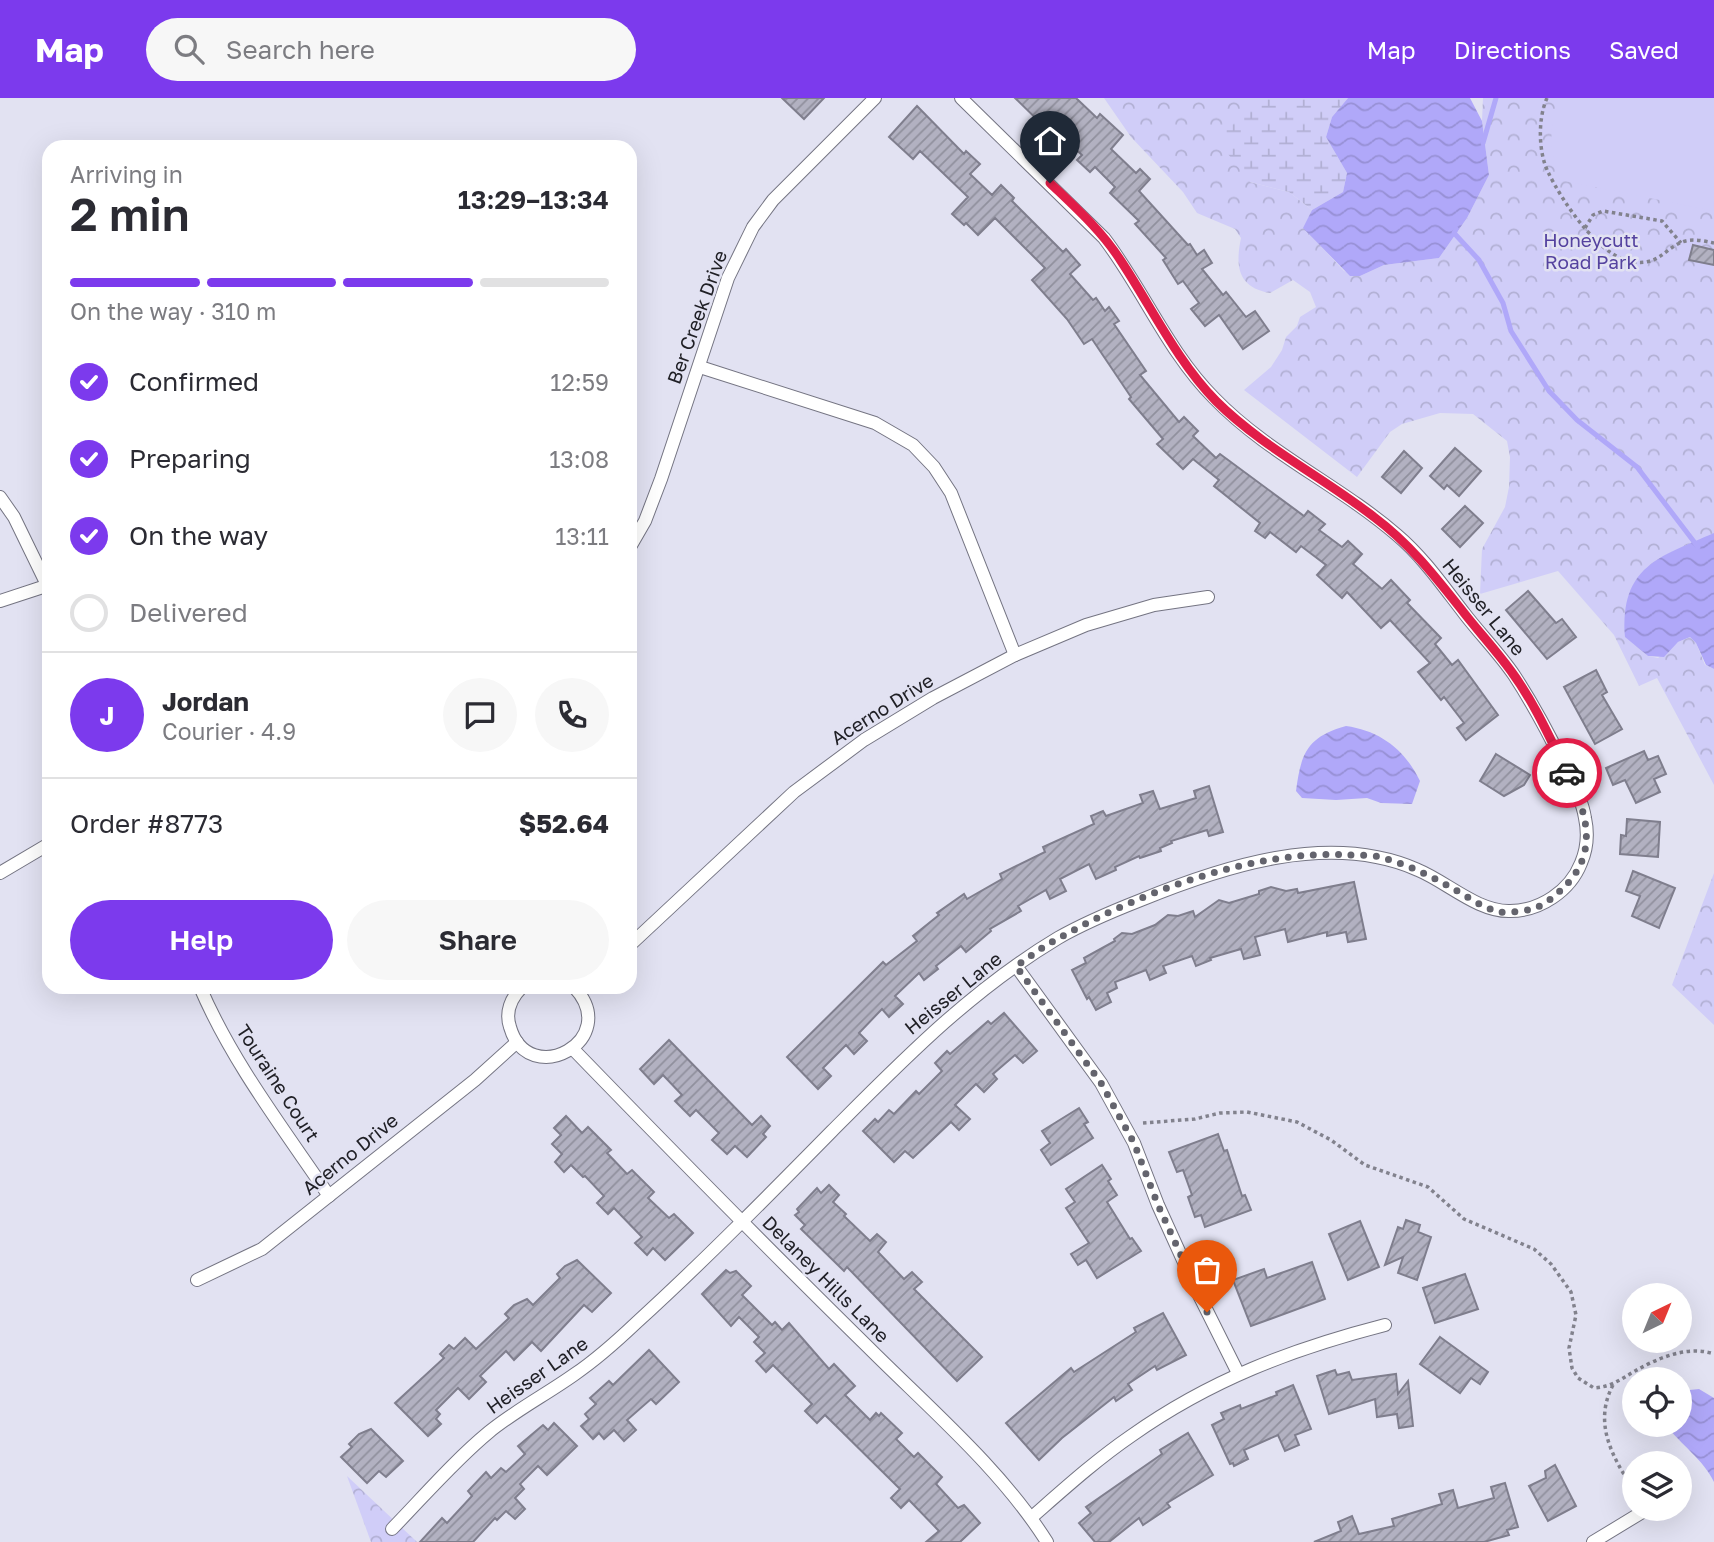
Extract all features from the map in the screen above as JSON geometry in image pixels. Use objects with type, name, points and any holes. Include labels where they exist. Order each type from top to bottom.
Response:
[{"type":"street","name":"Ber Creek Drive","points":[[637,535],[661,480],[728,278],[753,227],[774,200],[875,98]]},
{"type":"street","name":"Heisser Lane","points":[[392,1528],[486,1434],[602,1354],[741,1222],[933,1031],[976,995],[1060,937],[1155,894],[1228,869],[1284,857],[1329,853],[1377,856],[1416,869],[1500,912],[1534,908],[1551,899],[1579,870],[1585,848],[1586,821],[1582,804],[1570,779],[1527,695],[1422,559],[1371,514],[1251,430],[1218,403],[1200,384],[1181,357],[1104,238],[961,98]]},
{"type":"street","points":[[700,367],[875,423],[913,445],[934,467],[951,493],[1016,655]]},
{"type":"street","points":[[0,497],[42,573]]},
{"type":"street","points":[[0,601],[42,589]]},
{"type":"street","name":"Acerno Drive","points":[[637,938],[794,792],[876,733],[933,698],[1016,655],[1086,625],[1153,605],[1208,597]]},
{"type":"street","points":[[0,873],[42,848]]},
{"type":"street","points":[[1016,966],[1101,1083],[1134,1143],[1196,1291],[1237,1373]]},
{"type":"street","name":"Touraine Court","points":[[203,994],[213,1016],[259,1093],[329,1196]]},
{"type":"street","points":[[515,994],[508,1011],[508,1023],[517,1042],[531,1054],[552,1057],[573,1049],[586,1030],[588,1018],[581,994]]},
{"type":"street","name":"Acerno Drive","points":[[197,1280],[262,1249],[475,1080],[517,1042]]},
{"type":"street","name":"Delaney Hills Lane","points":[[573,1049],[741,1222],[992,1471],[1031,1517],[1047,1542]]},
{"type":"street","points":[[1031,1517],[1130,1436],[1166,1412],[1237,1373],[1309,1347],[1385,1325]]},
{"type":"street","points":[[1593,1542],[1627,1521]]},
{"type":"path","points":[[1547,98],[1541,139],[1547,170],[1585,229],[1602,247],[1627,261],[1638,263],[1657,260],[1681,243],[1692,240],[1714,243]]},
{"type":"path","points":[[1585,229],[1593,215],[1603,211],[1662,221],[1681,243]]},
{"type":"path","points":[[1143,1123],[1195,1119],[1220,1113],[1247,1112],[1273,1116],[1313,1129],[1365,1165],[1428,1186],[1464,1219],[1534,1249],[1551,1264],[1571,1292],[1576,1305],[1569,1348],[1572,1368],[1578,1378],[1594,1388],[1612,1385],[1637,1370],[1684,1352],[1714,1354]]},
{"type":"path","points":[[1612,1385],[1605,1404],[1603,1426],[1622,1468]]},
{"type":"green space","name":"Honeycutt Road Park","points":[[1104,98],[1267,98],[1250,182],[1289,192],[1312,210],[1304,228],[1344,271],[1360,276],[1384,265],[1439,258],[1467,218],[1489,175],[1482,121],[1483,98],[1714,98],[1714,562],[1694,542],[1649,566],[1633,586],[1628,600],[1626,637],[1648,656],[1658,658],[1678,642],[1690,637],[1696,643],[1705,665],[1714,669],[1714,785],[1657,678],[1639,686],[1614,635],[1558,571],[1480,594],[1482,549],[1505,507],[1509,487],[1510,457],[1507,441],[1473,414],[1440,413],[1402,424],[1390,432],[1357,477],[1244,390],[1271,367],[1300,317],[1316,307],[1310,292],[1293,280],[1270,293],[1245,281],[1238,258],[1241,238],[1235,229],[1197,213],[1183,192],[1131,137]]},
{"type":"green space","points":[[1267,98],[1348,98],[1332,117],[1326,137],[1347,173],[1343,192],[1312,210],[1289,192],[1250,182],[1228,154],[1222,132]]},
{"type":"green space","points":[[1560,98],[1713,98],[1714,211],[1560,180],[1551,139],[1553,120]]},
{"type":"green space","points":[[1714,873],[1714,1025],[1672,985]]},
{"type":"green space","points":[[347,1476],[417,1542],[371,1542]]},
{"type":"water","points":[[1348,98],[1470,98],[1482,121],[1489,175],[1467,218],[1439,258],[1384,265],[1360,276],[1350,276],[1303,228],[1312,210],[1343,192],[1347,173],[1326,137],[1332,117]]},
{"type":"water","points":[[1714,533],[1714,669],[1706,665],[1696,643],[1690,637],[1678,642],[1664,657],[1648,656],[1625,637],[1625,613],[1636,579],[1660,558]]},
{"type":"water","points":[[1346,726],[1381,737],[1407,760],[1420,781],[1412,804],[1381,803],[1367,798],[1302,798],[1296,791],[1300,766],[1308,748],[1322,735]]},
{"type":"water","points":[[1699,1389],[1714,1398],[1714,1482],[1692,1451],[1677,1437],[1692,1437],[1692,1390]]},
{"type":"building","points":[[782,98],[824,98],[804,119]]},
{"type":"building","points":[[1015,98],[1076,98],[1097,118],[1100,114],[1123,135],[1111,149],[1136,173],[1140,169],[1150,179],[1139,191],[1188,245],[1190,244],[1197,255],[1204,250],[1212,263],[1202,269],[1223,295],[1226,292],[1246,317],[1255,311],[1269,331],[1243,349],[1219,315],[1205,326],[1191,309],[1199,303],[1183,281],[1178,284],[1163,260],[1166,258],[1135,224],[1139,221],[1110,193],[1115,187],[1095,167],[1090,172],[1077,160],[1082,155],[1061,136],[1058,140]]},
{"type":"building","points":[[917,106],[964,154],[966,151],[980,164],[970,174],[992,195],[1001,185],[1014,198],[1012,201],[1063,252],[1066,249],[1080,265],[1070,274],[1093,300],[1096,298],[1105,311],[1109,307],[1119,321],[1114,324],[1146,371],[1140,375],[1179,422],[1184,417],[1198,431],[1193,436],[1216,458],[1220,454],[1304,516],[1308,511],[1325,524],[1319,530],[1342,547],[1348,541],[1362,554],[1353,564],[1382,589],[1391,580],[1410,600],[1407,603],[1441,638],[1435,644],[1452,665],[1458,660],[1498,715],[1466,740],[1457,728],[1464,723],[1444,697],[1441,700],[1418,672],[1430,663],[1390,620],[1381,628],[1347,592],[1342,598],[1317,575],[1326,565],[1301,546],[1296,552],[1270,532],[1265,538],[1255,531],[1260,523],[1214,486],[1219,480],[1193,459],[1183,469],[1157,444],[1163,439],[1129,399],[1131,397],[1092,339],[1084,344],[1067,319],[1032,280],[1045,268],[995,218],[978,235],[966,223],[964,225],[952,214],[968,197],[920,151],[913,159],[889,137]]},
{"type":"building","points":[[1693,245],[1714,250],[1714,265],[1689,260]]},
{"type":"building","points":[[1455,448],[1481,471],[1459,496],[1447,485],[1444,489],[1430,476]]},
{"type":"building","points":[[1404,451],[1422,468],[1401,493],[1382,477]]},
{"type":"building","points":[[1465,506],[1483,523],[1460,547],[1442,529]]},
{"type":"building","points":[[1528,591],[1556,623],[1562,619],[1576,637],[1547,659],[1506,610]]},
{"type":"building","points":[[1596,670],[1607,692],[1602,695],[1622,729],[1595,744],[1564,687]]},
{"type":"building","points":[[1644,751],[1648,760],[1658,756],[1666,774],[1654,779],[1660,792],[1636,803],[1625,780],[1613,785],[1606,768]]},
{"type":"building","points":[[1496,754],[1530,775],[1524,785],[1504,796],[1480,781]]},
{"type":"building","points":[[1209,786],[1223,832],[1209,836],[1207,830],[1171,841],[1172,843],[1160,848],[1161,851],[1140,858],[1139,856],[1096,879],[1089,864],[1060,879],[1066,891],[1050,899],[1046,890],[1018,906],[1021,911],[990,929],[991,931],[966,952],[961,946],[936,966],[938,969],[924,980],[919,973],[895,996],[903,1004],[889,1017],[882,1009],[859,1033],[867,1041],[854,1054],[846,1045],[823,1068],[831,1076],[818,1089],[787,1057],[883,962],[886,965],[917,941],[913,936],[939,915],[937,913],[964,894],[967,899],[1002,879],[1000,874],[1045,852],[1043,847],[1094,824],[1091,816],[1103,811],[1106,816],[1143,803],[1140,795],[1153,791],[1160,809],[1196,798],[1194,791]]},
{"type":"building","points":[[1627,819],[1660,822],[1658,857],[1620,854],[1621,835],[1626,836]]},
{"type":"building","points":[[1633,871],[1675,888],[1659,928],[1632,916],[1640,896],[1626,891]]},
{"type":"building","points":[[1354,882],[1366,939],[1348,942],[1346,932],[1327,936],[1327,932],[1288,942],[1285,929],[1255,937],[1260,955],[1244,959],[1241,949],[1210,958],[1211,960],[1196,966],[1192,956],[1163,966],[1166,973],[1150,980],[1146,970],[1115,982],[1117,988],[1107,993],[1111,1002],[1096,1010],[1072,970],[1086,963],[1084,958],[1115,941],[1122,933],[1132,934],[1155,925],[1168,915],[1178,916],[1193,911],[1195,917],[1219,900],[1229,903],[1259,894],[1259,891],[1271,887],[1286,891],[1297,889],[1298,893]]},
{"type":"building","points":[[1004,1013],[1037,1051],[1023,1063],[1015,1055],[993,1074],[997,1079],[984,1092],[976,1084],[955,1105],[970,1119],[959,1130],[951,1122],[913,1158],[905,1151],[894,1162],[863,1131],[875,1119],[878,1122],[889,1110],[894,1114],[916,1091],[919,1094],[942,1071],[935,1063],[947,1051],[950,1054],[988,1021],[991,1024]]},
{"type":"building","points":[[669,1040],[752,1125],[761,1116],[770,1126],[763,1134],[766,1137],[747,1157],[735,1146],[727,1154],[712,1140],[719,1133],[696,1110],[690,1116],[675,1101],[682,1095],[663,1075],[654,1084],[640,1069]]},
{"type":"building","points":[[1079,1108],[1088,1122],[1084,1124],[1093,1138],[1051,1165],[1041,1150],[1050,1143],[1042,1131]]},
{"type":"building","points":[[566,1116],[582,1133],[588,1127],[611,1150],[607,1153],[627,1174],[632,1170],[654,1192],[648,1198],[669,1218],[674,1214],[693,1233],[665,1260],[653,1248],[647,1255],[635,1243],[642,1237],[614,1208],[608,1214],[597,1203],[604,1196],[585,1176],[571,1165],[564,1172],[555,1162],[562,1154],[552,1144],[561,1135],[554,1128]]},
{"type":"building","points":[[1218,1134],[1224,1151],[1227,1150],[1242,1196],[1245,1195],[1251,1210],[1205,1227],[1201,1215],[1195,1217],[1188,1197],[1192,1195],[1183,1170],[1177,1172],[1169,1152]]},
{"type":"building","points":[[1102,1165],[1117,1195],[1107,1202],[1130,1239],[1132,1238],[1141,1251],[1097,1278],[1086,1260],[1078,1265],[1071,1254],[1089,1243],[1066,1208],[1075,1202],[1066,1189]]},
{"type":"building","points":[[829,1185],[839,1195],[833,1202],[846,1214],[844,1216],[870,1241],[877,1234],[886,1242],[878,1252],[904,1279],[912,1272],[922,1282],[914,1289],[982,1357],[957,1381],[847,1267],[844,1271],[801,1229],[805,1225],[795,1215],[799,1212],[797,1209],[817,1188],[821,1193]]},
{"type":"building","points":[[1406,1220],[1420,1225],[1418,1232],[1431,1237],[1417,1280],[1398,1273],[1403,1257],[1385,1265],[1398,1227],[1403,1229]]},
{"type":"building","points":[[1360,1221],[1379,1267],[1348,1280],[1329,1234]]},
{"type":"building","points":[[577,1260],[611,1293],[592,1312],[584,1305],[541,1351],[532,1342],[514,1360],[506,1351],[480,1376],[486,1382],[469,1399],[458,1388],[436,1410],[440,1414],[436,1419],[441,1424],[428,1436],[395,1403],[444,1358],[440,1354],[449,1345],[454,1349],[465,1338],[476,1349],[509,1318],[505,1314],[514,1305],[527,1299],[533,1305],[560,1278],[557,1274]]},
{"type":"building","points":[[1312,1262],[1325,1299],[1251,1326],[1233,1280],[1264,1269],[1267,1278]]},
{"type":"building","points":[[726,1270],[730,1273],[736,1271],[751,1286],[742,1295],[772,1325],[775,1322],[782,1330],[789,1323],[829,1369],[834,1364],[855,1386],[845,1395],[870,1420],[876,1413],[879,1416],[881,1413],[902,1433],[896,1439],[914,1457],[918,1453],[942,1477],[936,1484],[958,1508],[964,1505],[980,1523],[960,1542],[926,1542],[939,1531],[909,1500],[901,1508],[891,1498],[900,1489],[825,1415],[817,1423],[805,1411],[812,1404],[773,1365],[766,1372],[756,1361],[765,1353],[754,1342],[759,1337],[739,1317],[731,1326],[702,1294]]},
{"type":"building","points":[[1465,1274],[1478,1309],[1435,1323],[1423,1288]]},
{"type":"building","points":[[1163,1313],[1186,1355],[1157,1370],[1155,1366],[1128,1384],[1132,1390],[1116,1401],[1114,1397],[1039,1460],[1006,1423],[1071,1368],[1074,1372],[1136,1332],[1134,1328]]},
{"type":"building","points":[[1440,1337],[1488,1372],[1480,1384],[1471,1378],[1460,1393],[1420,1364]]},
{"type":"building","points":[[649,1350],[679,1382],[656,1404],[651,1399],[627,1420],[636,1430],[624,1441],[614,1430],[604,1439],[599,1433],[593,1439],[581,1426],[589,1419],[585,1414],[596,1404],[590,1398],[609,1381],[613,1385]]},
{"type":"building","points":[[1335,1370],[1337,1375],[1349,1372],[1352,1380],[1396,1374],[1398,1394],[1408,1381],[1413,1426],[1399,1428],[1397,1414],[1377,1417],[1375,1399],[1329,1414],[1317,1376]]},
{"type":"building","points":[[1293,1385],[1311,1429],[1295,1435],[1299,1445],[1285,1451],[1278,1435],[1244,1450],[1248,1459],[1234,1466],[1233,1463],[1230,1464],[1212,1425],[1224,1419],[1221,1413],[1240,1405],[1241,1409],[1277,1395],[1276,1392]]},
{"type":"building","points":[[554,1423],[577,1446],[547,1475],[538,1466],[520,1484],[524,1489],[515,1498],[525,1509],[515,1519],[506,1511],[497,1520],[495,1518],[473,1542],[420,1542],[442,1518],[447,1523],[472,1496],[468,1491],[486,1472],[491,1478],[501,1468],[506,1472],[525,1454],[518,1446],[543,1425],[548,1430]]},
{"type":"building","points":[[371,1429],[403,1461],[386,1477],[379,1471],[367,1483],[341,1457],[352,1447],[349,1444],[359,1434]]},
{"type":"building","points":[[1188,1433],[1213,1475],[1167,1503],[1170,1507],[1143,1525],[1139,1518],[1109,1542],[1095,1542],[1079,1523],[1091,1513],[1086,1507],[1162,1454],[1160,1450]]},
{"type":"building","points":[[1555,1465],[1576,1506],[1548,1521],[1529,1486],[1546,1478],[1545,1471]]},
{"type":"building","points":[[1505,1483],[1518,1527],[1507,1530],[1509,1535],[1484,1542],[1314,1542],[1341,1531],[1338,1522],[1352,1516],[1359,1534],[1394,1526],[1392,1519],[1442,1504],[1439,1494],[1453,1490],[1458,1508],[1494,1498],[1491,1487]]},
{"type":"waterway","points":[[1483,143],[1496,98]]},
{"type":"waterway","points":[[1456,229],[1454,233],[1479,260],[1503,303],[1511,331],[1549,391],[1577,420],[1637,467],[1698,547]]},
{"type":"way so far","points":[[1207,1312],[1158,1205],[1134,1143],[1101,1083],[1016,966],[1060,937],[1129,905],[1228,869],[1284,857],[1329,853],[1377,856],[1416,869],[1500,912],[1534,908],[1551,899],[1566,886],[1579,870],[1584,855],[1586,821],[1582,804],[1567,773]]},
{"type":"route","points":[[1050,183],[1104,238],[1181,357],[1200,384],[1218,403],[1283,453],[1371,514],[1422,559],[1527,695],[1567,773]]}]
